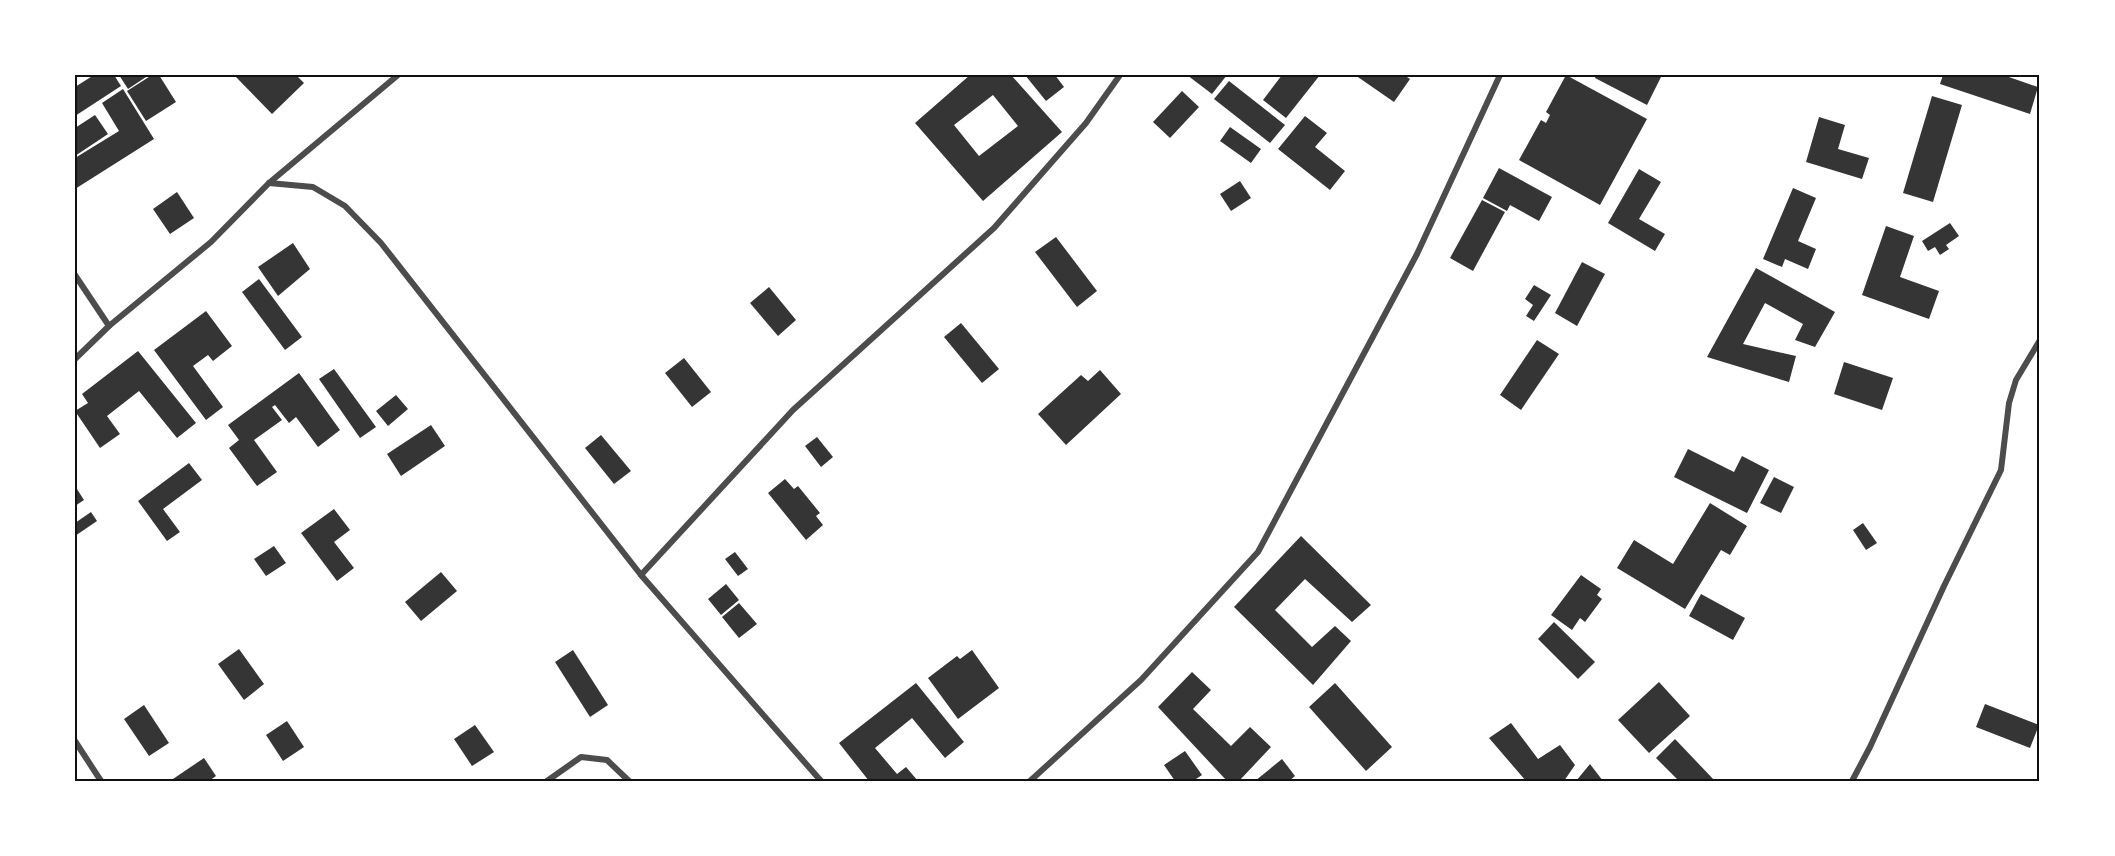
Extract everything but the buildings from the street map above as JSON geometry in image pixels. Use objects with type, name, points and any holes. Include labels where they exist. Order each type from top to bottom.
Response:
[{"type":"street","points":[[75,359],[109,326],[211,242],[268,183],[398,75]]},
{"type":"street","points":[[641,575],[793,410],[994,228],[1086,123],[1120,75]]},
{"type":"street","points":[[1030,781],[1141,680],[1258,552],[1418,254],[1500,75]]},
{"type":"street","points":[[268,183],[313,187],[345,206],[381,243],[641,575],[821,781]]},
{"type":"street","points":[[75,275],[109,326]]},
{"type":"street","points":[[1852,781],[2001,470],[2009,403],[2016,380],[2040,340]]},
{"type":"street","points":[[75,741],[101,781]]},
{"type":"street","points":[[547,781],[581,757],[607,760],[629,781]]}]
